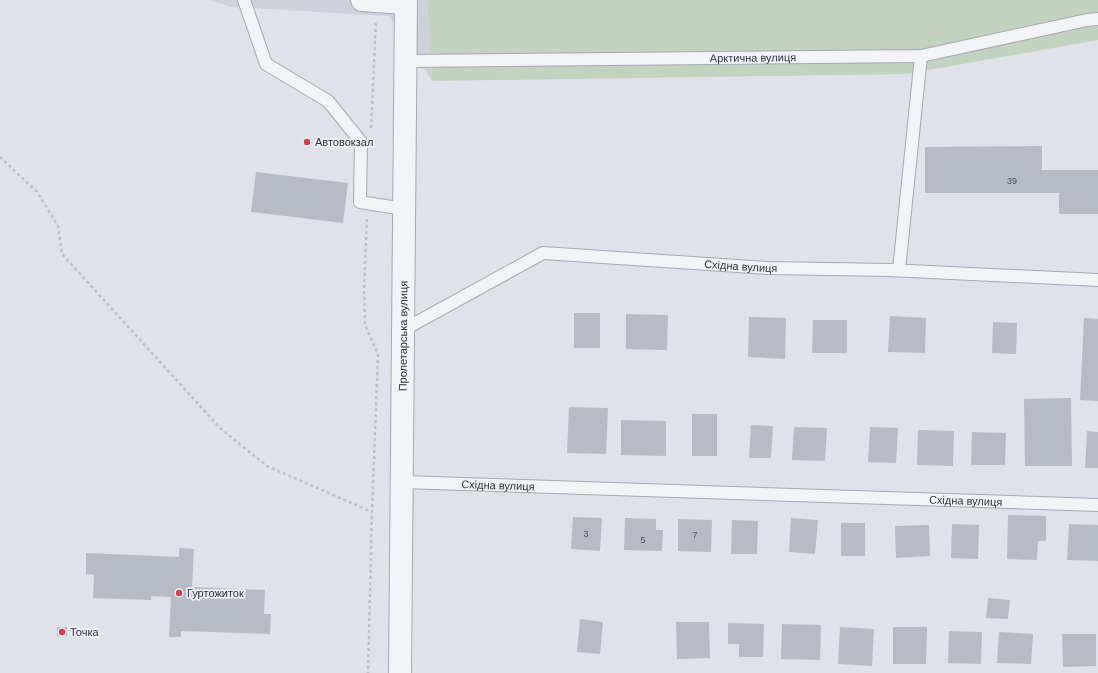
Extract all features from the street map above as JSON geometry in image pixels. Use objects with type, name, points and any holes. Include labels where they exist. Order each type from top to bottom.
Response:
[{"type":"street","points":[[369,0],[406,1]]},
{"type":"street","name":"Пролетарська вулиця","points":[[400,673],[406,1]]},
{"type":"lane","points":[[244,0],[266,64],[328,101],[361,142],[360,202],[404,209]]},
{"type":"lane","name":"Арктична вулиця","points":[[405,61],[921,56],[1087,20],[1098,20]]},
{"type":"lane","points":[[899,270],[921,56]]},
{"type":"lane","name":"Східна вулиця","points":[[403,330],[544,253],[767,268],[899,270],[1098,280]]},
{"type":"lane","name":"Східна вулиця","points":[[402,482],[1098,505]]},
{"type":"path","points":[[369,0],[371,133]]},
{"type":"path","points":[[0,157],[38,192],[58,226],[62,254],[221,428],[267,466],[372,512]]},
{"type":"path","points":[[368,203],[364,287],[365,325],[378,354],[368,673]]},
{"type":"shaded area","points":[[209,0],[427,0],[432,81],[389,16],[232,7]]},
{"type":"green space","points":[[427,0],[1098,0],[1098,40],[906,74],[432,81]]},
{"type":"building","points":[[1042,146],[1042,170],[1098,170],[1098,214],[1059,214],[1059,193],[925,193],[925,147]]},
{"type":"building","name":"Автовокзал","points":[[256,172],[348,183],[343,223],[251,212]]},
{"type":"building","points":[[574,313],[600,313],[600,348],[574,348]]},
{"type":"building","points":[[626,314],[668,315],[667,350],[626,349]]},
{"type":"building","points":[[890,316],[926,318],[925,353],[888,352]]},
{"type":"building","points":[[749,317],[786,318],[785,359],[748,357]]},
{"type":"building","points":[[1084,318],[1098,319],[1098,401],[1080,400]]},
{"type":"building","points":[[813,320],[847,320],[847,353],[812,353]]},
{"type":"building","points":[[993,322],[1017,323],[1016,354],[992,353]]},
{"type":"building","points":[[1071,398],[1072,466],[1025,466],[1024,399]]},
{"type":"building","points":[[569,407],[608,408],[606,454],[567,453]]},
{"type":"building","points":[[692,414],[717,414],[717,456],[692,456]]},
{"type":"building","points":[[621,420],[666,421],[666,456],[621,455]]},
{"type":"building","points":[[751,425],[773,426],[771,458],[749,458]]},
{"type":"building","points":[[794,427],[827,428],[825,461],[792,460]]},
{"type":"building","points":[[870,427],[898,428],[896,463],[868,462]]},
{"type":"building","points":[[918,430],[954,431],[953,466],[917,465]]},
{"type":"building","points":[[1087,431],[1098,432],[1098,468],[1085,468]]},
{"type":"building","points":[[972,432],[1006,433],[1005,465],[971,465]]},
{"type":"building","points":[[1008,515],[1046,516],[1046,541],[1038,541],[1037,560],[1007,559]]},
{"type":"building","points":[[573,517],[602,518],[600,551],[571,549]]},
{"type":"building","points":[[625,518],[656,519],[656,530],[663,530],[662,551],[624,550]]},
{"type":"building","points":[[791,518],[818,520],[815,554],[789,552]]},
{"type":"building","points":[[678,519],[712,520],[711,552],[678,551]]},
{"type":"building","points":[[732,520],[758,521],[757,554],[731,554]]},
{"type":"building","points":[[841,523],[865,523],[865,556],[841,556]]},
{"type":"building","points":[[952,524],[979,525],[978,559],[951,558]]},
{"type":"building","points":[[1069,524],[1098,525],[1098,561],[1067,560]]},
{"type":"building","points":[[929,525],[930,556],[896,558],[895,526]]},
{"type":"building","name":"Гуртожиток","points":[[179,548],[194,549],[192,587],[265,590],[264,614],[271,614],[270,634],[181,631],[181,637],[169,637],[171,597],[151,596],[151,600],[93,598],[94,575],[86,574],[86,553],[179,557]]},
{"type":"building","points":[[988,598],[1010,600],[1008,619],[986,618]]},
{"type":"building","points":[[580,619],[603,622],[600,654],[577,652]]},
{"type":"building","points":[[676,622],[709,622],[710,658],[677,659]]},
{"type":"building","points":[[728,623],[764,624],[763,657],[739,657],[739,644],[728,644]]},
{"type":"building","points":[[782,624],[821,625],[820,660],[781,659]]},
{"type":"building","name":"Точка","points":[[57,627],[67,627],[67,636],[57,636]]},
{"type":"building","points":[[840,627],[874,629],[872,666],[838,664]]},
{"type":"building","points":[[893,627],[927,627],[926,664],[893,664]]},
{"type":"building","points":[[949,631],[982,632],[981,664],[948,663]]},
{"type":"building","points":[[999,632],[1033,634],[1031,664],[997,663]]},
{"type":"building","points":[[1062,634],[1096,634],[1096,666],[1063,667]]},
{"type":"place","name":"Автовокзал","points":[[307,142]]},
{"type":"place","name":"Гуртожиток","points":[[179,593]]},
{"type":"place","name":"Точка","points":[[62,632]]}]
